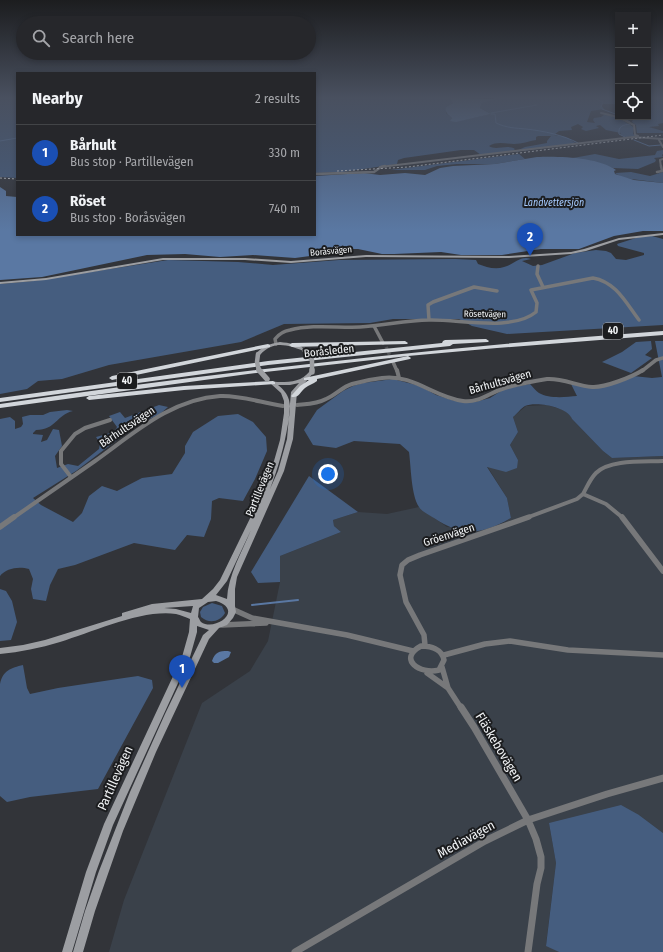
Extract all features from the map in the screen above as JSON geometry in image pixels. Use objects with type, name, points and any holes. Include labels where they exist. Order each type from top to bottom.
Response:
[{"type":"highway","name":"Boråsleden","points":[[0,406],[11,401],[268,363],[486,340],[663,328]]},
{"type":"highway","name":"Boråsleden","points":[[0,400],[11,401],[340,361],[470,348],[663,333]]},
{"type":"highway","points":[[292,345],[486,340]]},
{"type":"highway","points":[[11,401],[268,346]]},
{"type":"highway","points":[[306,379],[372,365],[470,348]]},
{"type":"highway","points":[[294,396],[307,384],[327,375]]},
{"type":"highway","points":[[11,401],[78,400],[184,388],[273,383]]},
{"type":"street","points":[[316,174],[375,171],[382,167],[593,142]]},
{"type":"street","points":[[657,172],[662,171],[660,160],[663,159]]},
{"type":"street","name":"Boråsvägen","points":[[0,283],[46,278],[163,259],[244,259],[291,262],[366,256],[502,258],[571,253],[619,239],[663,234]]},
{"type":"street","points":[[538,266],[536,271],[538,280],[543,287],[585,279],[602,279],[608,282],[628,304],[639,320]]},
{"type":"street","points":[[429,320],[428,304],[474,287],[497,290]]},
{"type":"street","name":"Rösetvägen","points":[[276,344],[276,337],[281,333],[291,330],[374,326],[429,320],[505,323],[528,318],[536,312],[538,307],[537,302],[531,290],[543,287]]},
{"type":"street","points":[[374,326],[385,345]]},
{"type":"street","points":[[294,396],[296,389],[306,379],[312,372],[312,360],[304,350],[292,345],[276,344],[264,348],[258,354],[256,360],[257,366],[267,379],[273,383],[292,383],[306,379]]},
{"type":"street","name":"Bårhultsvägen","points":[[297,405],[314,404],[327,399],[346,386],[383,378],[399,378],[420,383],[447,398],[471,401],[487,397],[504,388],[548,378],[591,387],[601,387],[641,371],[656,360],[663,358]]},
{"type":"street","points":[[392,360],[399,378]]},
{"type":"street","name":"Partillevägen","points":[[204,601],[216,592],[223,581],[268,486],[279,455],[285,426],[287,405],[285,396],[273,383]]},
{"type":"street","name":"Bårhultsvägen","points":[[0,527],[151,420],[181,405],[208,398],[228,396],[243,397],[282,406]]},
{"type":"street","name":"Partillevägen","points":[[231,607],[231,589],[234,577],[275,487],[286,456],[292,426],[294,396]]},
{"type":"street","points":[[71,477],[61,464],[61,451],[75,434],[85,428],[110,420]]},
{"type":"street","points":[[663,461],[607,466],[593,476],[583,494],[606,504],[620,514],[663,571]]},
{"type":"street","name":"Gröenvägen","points":[[425,645],[424,635],[406,602],[400,575],[402,565],[408,560],[420,555],[480,535],[577,499],[583,494]]},
{"type":"street","points":[[106,624],[139,610],[221,599],[244,616],[274,623],[347,635],[413,651]]},
{"type":"street","points":[[194,618],[194,610],[204,601]]},
{"type":"street","points":[[220,626],[231,616],[231,607]]},
{"type":"street","points":[[0,651],[34,646],[142,614],[166,611],[178,611],[194,618],[203,626],[274,623]]},
{"type":"street","name":"Partillevägen","points":[[67,952],[91,872],[109,824],[186,657],[193,632],[194,618]]},
{"type":"street","name":"Partillevägen","points":[[78,952],[102,873],[122,820],[206,637],[220,626]]},
{"type":"street","points":[[444,655],[485,644],[510,641],[568,650],[663,655]]},
{"type":"street","points":[[425,645],[436,648],[444,655],[445,659],[442,667],[436,672],[426,672],[417,669],[411,662],[411,654],[413,651],[418,647],[425,645]]},
{"type":"street","name":"Fläskebovägen","points":[[442,667],[448,688],[474,727],[528,820],[536,839],[541,857],[541,868],[536,892],[528,952]]},
{"type":"street","name":"Fläskebovägen","points":[[426,672],[448,688]]},
{"type":"street","name":"Mediavägen","points":[[295,952],[485,841],[528,820],[607,794],[663,778]]},
{"type":"shaded area","points":[[0,142],[16,142],[16,178],[0,177]]},
{"type":"shaded area","points":[[316,142],[525,142],[514,144],[498,143],[489,146],[495,148],[505,147],[515,149],[513,151],[481,155],[474,150],[461,150],[404,158],[398,160],[397,164],[343,172],[316,173]]},
{"type":"shaded area","points":[[547,142],[575,142],[577,144],[514,152],[525,147]]},
{"type":"shaded area","points":[[663,150],[663,157],[654,158],[656,160],[655,162],[638,169],[613,168],[573,158],[595,154],[619,159],[655,155],[657,151]]},
{"type":"shaded area","points":[[519,154],[525,159],[495,164],[457,164],[437,166],[425,170],[390,170]]},
{"type":"shaded area","points":[[631,172],[650,176],[663,172],[663,183],[623,178],[615,173]]},
{"type":"shaded area","points":[[652,236],[663,239],[663,325],[507,334],[472,326],[459,319],[393,319],[370,323],[284,324],[241,342],[109,365],[62,379],[38,381],[27,389],[0,394],[0,281],[1,284],[33,281],[168,260],[238,262],[273,265],[339,260],[455,259],[476,260],[478,264],[487,267],[501,268],[524,258],[531,259],[522,261],[533,266],[542,265],[575,253],[596,250],[611,253],[616,259],[626,260],[644,255],[644,253],[618,246],[617,244],[639,237]]},
{"type":"shaded area","points":[[651,341],[652,349],[645,355],[652,358],[631,373],[602,362],[622,352],[636,342]]},
{"type":"shaded area","points":[[655,341],[663,341],[663,456],[612,458],[603,451],[565,411],[551,406],[536,404],[525,406],[513,417],[518,432],[510,445],[518,460],[517,468],[506,472],[487,467],[507,498],[511,518],[491,528],[472,532],[463,531],[444,524],[425,513],[416,502],[414,495],[409,452],[400,444],[354,441],[336,448],[313,445],[304,430],[317,410],[343,391],[363,383],[393,379],[420,386],[436,395],[455,401],[475,402],[490,398],[504,389],[530,384],[543,395],[563,397],[577,396],[571,384],[596,388],[633,376],[652,378],[662,377]]},
{"type":"shaded area","points":[[159,405],[168,407],[160,414],[141,423],[76,471],[33,498],[41,505],[73,522],[82,513],[89,496],[102,486],[117,491],[142,478],[172,474],[185,453],[185,446],[193,432],[218,416],[238,414],[253,422],[266,437],[267,451],[255,479],[243,501],[219,498],[212,501],[211,519],[204,537],[187,535],[175,550],[134,543],[75,565],[58,569],[50,585],[46,601],[33,599],[31,589],[33,579],[29,569],[13,568],[9,569],[0,576],[0,419],[10,417],[15,421],[15,429],[21,427],[23,424],[22,417],[30,415],[43,415],[50,412],[67,410],[73,411],[67,413],[48,428],[36,430],[33,433],[43,435],[41,442],[47,440],[53,429],[59,430],[62,446],[55,456],[57,468],[68,464],[78,466],[99,449],[100,443],[96,437],[114,432],[117,427],[109,416],[120,412],[125,418]]},
{"type":"shaded area","points":[[547,405],[564,410],[603,451],[612,458],[663,456],[663,833],[639,815],[549,823],[556,863],[546,945],[559,952],[109,952],[124,900],[202,703],[250,671],[268,641],[280,582],[280,556],[341,532],[334,526],[333,520],[358,512],[387,514],[419,507],[447,527],[490,528],[503,523],[511,518],[507,498],[487,466],[506,471],[518,460],[510,445],[518,432],[513,417],[526,406]]},
{"type":"shaded area","points":[[309,476],[358,512],[333,520],[334,526],[341,532],[280,556],[280,582],[258,583],[251,572]]},
{"type":"shaded area","points":[[0,589],[6,591],[12,601],[17,622],[11,640],[0,641]]},
{"type":"shaded area","points":[[212,603],[222,606],[225,613],[217,620],[207,621],[201,617],[200,612],[203,607]]},
{"type":"shaded area","points":[[23,665],[27,688],[30,694],[58,688],[138,676],[152,680],[153,688],[98,789],[30,797],[7,802],[0,796],[0,684],[1,679],[8,670]]},
{"type":"shaded area","points":[[621,805],[639,815],[663,833],[663,952],[559,952],[546,946],[556,863],[549,823]]},
{"type":"water","name":"Landvettersjön","points":[[537,157],[578,158],[599,162],[616,170],[614,171],[615,174],[634,180],[663,183],[663,231],[643,231],[614,236],[579,249],[541,249],[502,255],[461,255],[441,252],[382,254],[358,249],[341,249],[295,258],[253,255],[220,257],[185,254],[147,255],[42,277],[0,280],[0,187],[6,191],[6,196],[16,197],[16,236],[316,236],[316,176],[364,173],[380,175],[405,173],[425,175],[440,168],[495,164]]},
{"type":"water","points":[[228,651],[231,652],[229,657],[218,663],[214,663],[212,661],[214,656],[218,653]]},
{"type":"waterway","points":[[640,142],[649,146],[661,145]]},
{"type":"waterway","points":[[252,605],[298,600]]},
{"type":"tunnel","points":[[386,347],[391,358]]},
{"type":"railway","points":[[337,171],[408,167],[604,142]]},
{"type":"railway","points":[[0,178],[16,179]]},
{"type":"place","name":"Röset","points":[[530,256]]},
{"type":"place","name":"Bårhult","points":[[182,688]]}]
